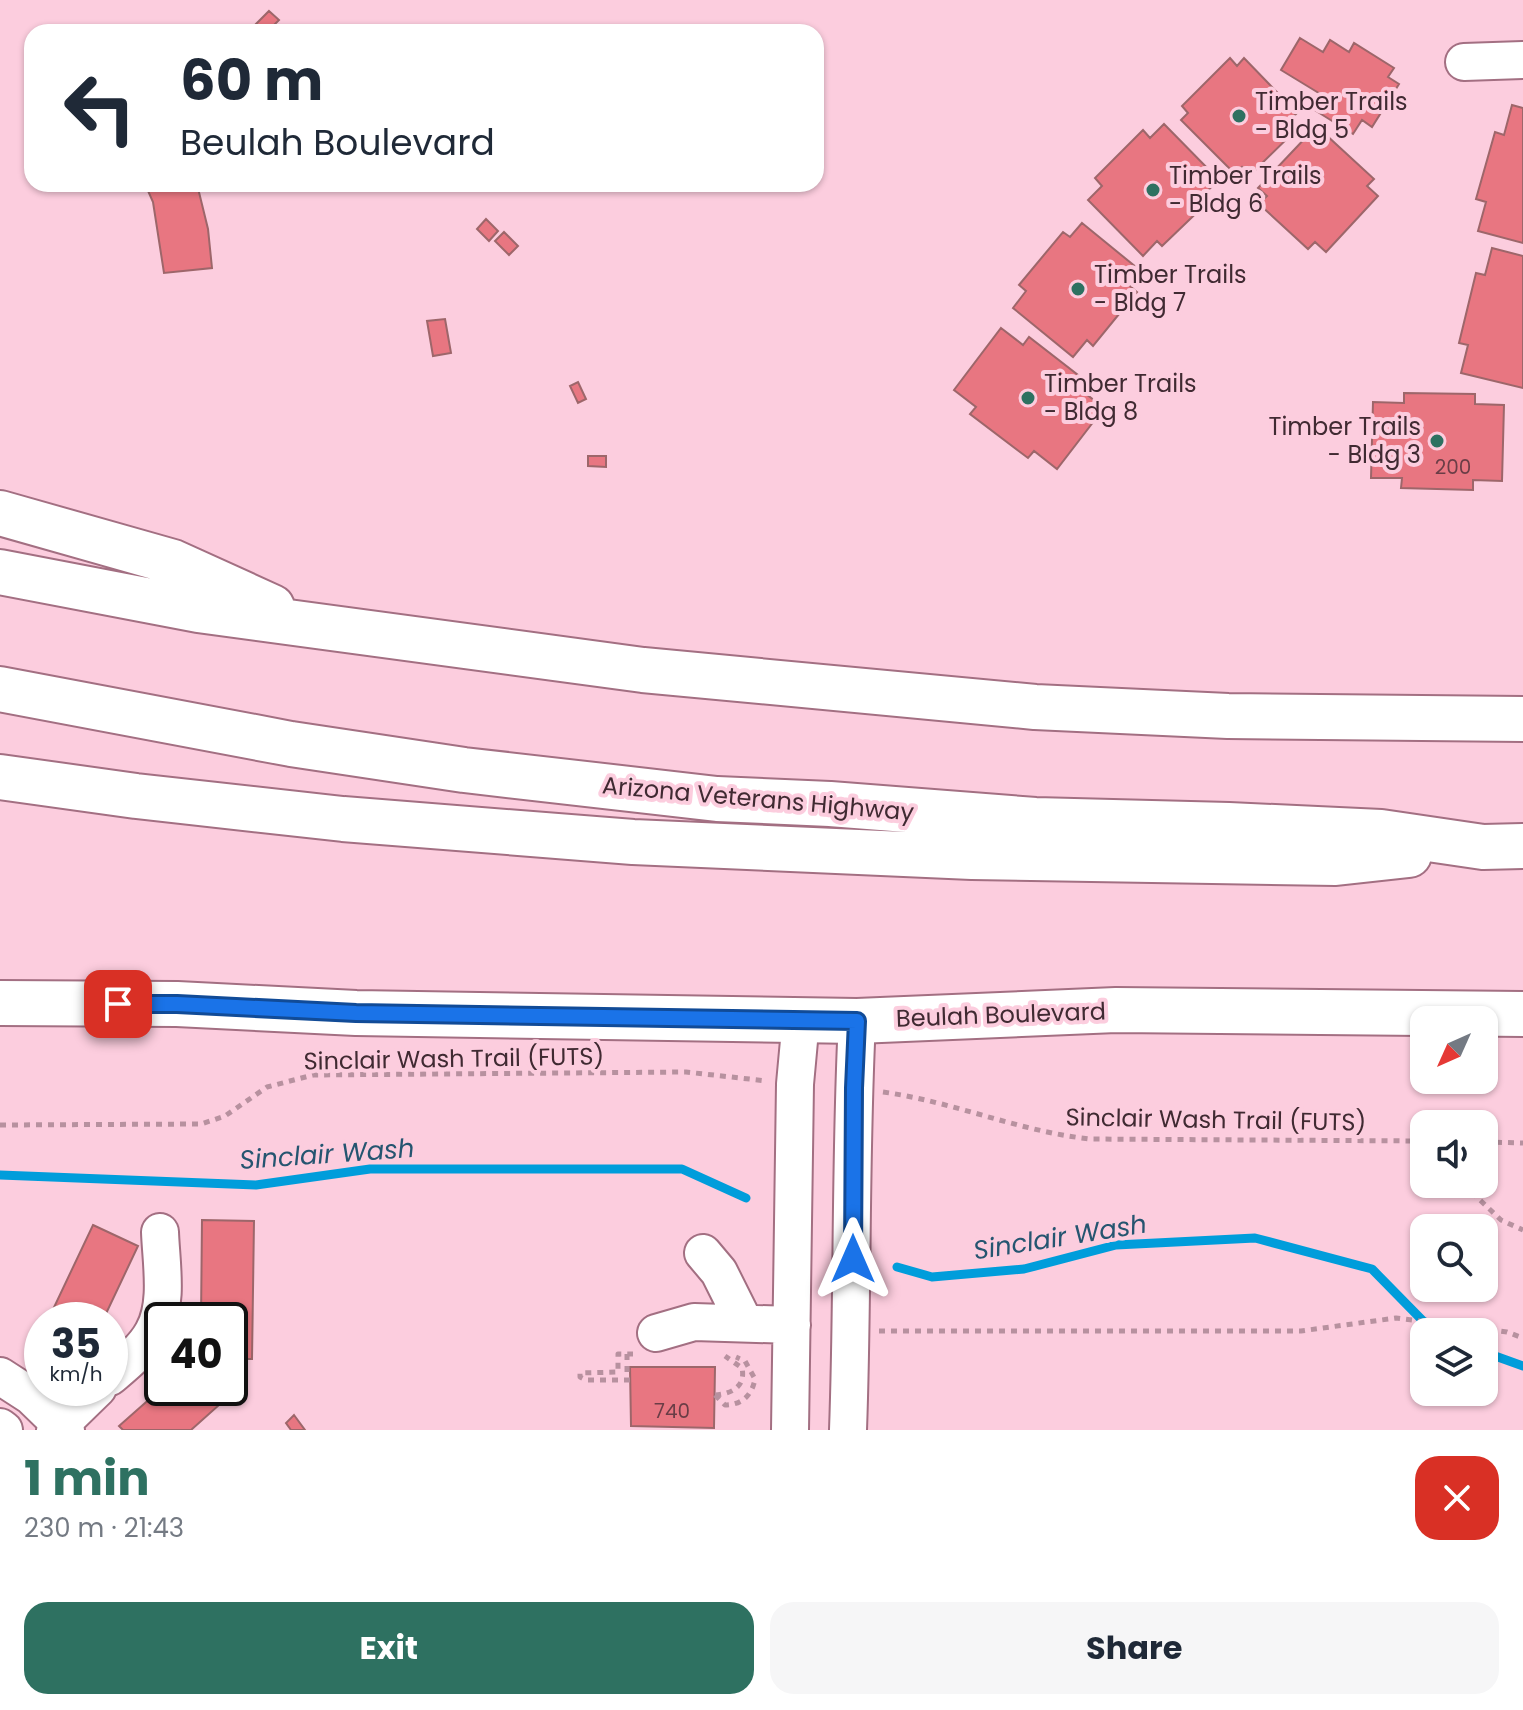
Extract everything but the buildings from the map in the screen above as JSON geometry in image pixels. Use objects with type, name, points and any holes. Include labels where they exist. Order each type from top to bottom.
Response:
[{"type":"main road","points":[[0,513],[173,562],[311,624]]},
{"type":"main road","points":[[0,572],[198,610],[643,670],[1035,707],[1228,716],[1523,719]]},
{"type":"main road","name":"Arizona Veterans Highway","points":[[0,689],[291,744],[464,770],[717,799],[830,804],[1035,820],[1381,832],[1503,846]]},
{"type":"main road","points":[[0,777],[343,819],[633,842],[972,857],[1336,863],[1503,846]]},
{"type":"main road","name":"Beulah Boulevard","points":[[0,1003],[177,1004],[356,1013],[857,1021],[1116,1010],[1523,1014]]},
{"type":"street","points":[[1464,62],[1523,60]]},
{"type":"street","points":[[790,1430],[795,1084],[801,1019]]},
{"type":"street","points":[[848,1430],[857,1021]]},
{"type":"street","points":[[128,1359],[148,1340],[161,1310],[160,1232]]},
{"type":"street","points":[[703,1253],[719,1272],[744,1322]]},
{"type":"street","points":[[656,1333],[694,1322],[792,1325]]},
{"type":"street","points":[[0,1376],[31,1396],[60,1428],[81,1406]]},
{"type":"path","name":"Sinclair Wash Trail (FUTS)","points":[[0,1125],[201,1124],[225,1116],[267,1087],[313,1075],[686,1072],[775,1082]]},
{"type":"path","name":"Sinclair Wash Trail (FUTS)","points":[[870,1090],[952,1104],[1016,1126],[1053,1135],[1090,1139],[1410,1141]]},
{"type":"path","points":[[1498,1142],[1523,1143]]},
{"type":"path","points":[[1478,1198],[1501,1220],[1523,1230]]},
{"type":"path","points":[[869,1331],[1301,1331],[1396,1318],[1507,1332],[1523,1338]]},
{"type":"path","points":[[618,1354],[618,1372],[584,1372],[580,1373],[580,1377],[586,1380],[629,1380],[627,1354]]},
{"type":"path","points":[[725,1356],[745,1361],[755,1379],[749,1396],[734,1405],[725,1405],[715,1395],[733,1391],[744,1376],[742,1368],[725,1356]]},
{"type":"waterway","name":"Sinclair Wash","points":[[0,1175],[256,1185],[370,1169],[682,1169],[746,1198]]},
{"type":"waterway","name":"Sinclair Wash","points":[[897,1267],[932,1277],[1024,1269],[1116,1245],[1255,1238],[1372,1269],[1420,1318]]},
{"type":"waterway","name":"Sinclair Wash","points":[[1498,1357],[1523,1366]]},
{"type":"place","name":"Timber Trails - Bldg 5","points":[[1239,116]]},
{"type":"place","name":"Timber Trails - Bldg 6","points":[[1153,190]]},
{"type":"place","name":"Timber Trails - Bldg 7","points":[[1078,289]]},
{"type":"place","name":"Timber Trails - Bldg 8","points":[[1028,398]]},
{"type":"place","name":"Timber Trails - Bldg 3","points":[[1437,441]]},
{"type":"route","points":[[118,1004],[356,1013],[857,1021],[853,1259]]}]
